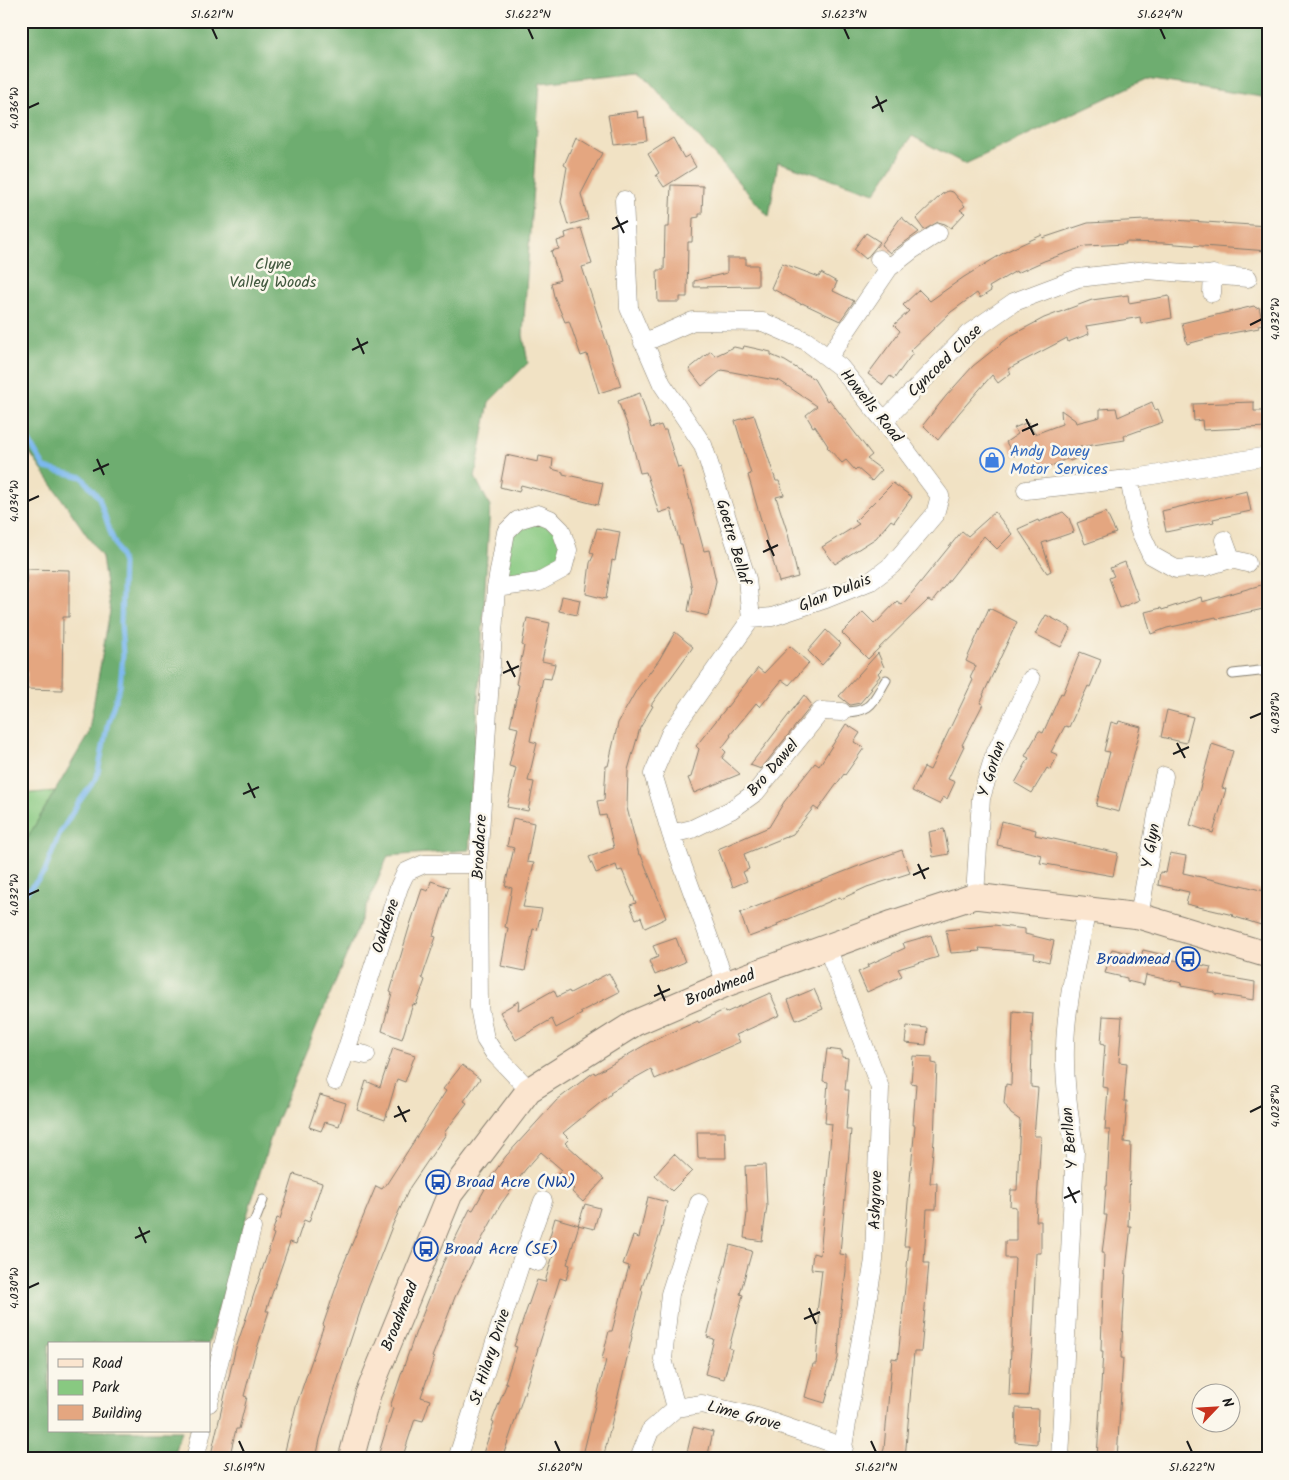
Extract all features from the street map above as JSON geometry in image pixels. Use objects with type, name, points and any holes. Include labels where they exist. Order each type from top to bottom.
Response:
[{"type":"street","name":"Goetre Bellaf","points":[[625,197],[629,308],[662,384],[703,445],[746,579],[751,619]]},
{"type":"street","points":[[828,358],[884,264],[938,234]]},
{"type":"street","name":"Cyncoed Close","points":[[884,420],[968,334],[1014,302],[1078,278],[1147,270],[1248,278]]},
{"type":"street","points":[[1212,293],[1213,274]]},
{"type":"street","name":"Howells Road","points":[[643,343],[693,321],[763,322],[806,341],[840,367],[884,420],[940,496]]},
{"type":"street","points":[[1026,490],[1129,479],[1268,456]]},
{"type":"street","points":[[1129,479],[1139,529],[1151,555],[1176,569],[1205,567],[1239,561],[1224,540]]},
{"type":"street","name":"Glan Dulais","points":[[751,619],[772,616],[826,600],[871,581],[892,565],[935,514],[940,496]]},
{"type":"street","name":"Broadacre","points":[[496,588],[538,582],[563,569],[568,550],[561,530],[550,519],[538,514],[518,520],[506,532],[496,588],[478,864],[479,1007],[485,1039],[494,1053],[529,1090]]},
{"type":"street","points":[[726,984],[671,834],[654,774],[670,734],[751,619]]},
{"type":"street","name":"Y Gorlan","points":[[975,896],[981,798],[994,756],[1030,678]]},
{"type":"street","name":"Bro Dawel","points":[[671,834],[692,829],[731,810],[756,792],[821,711],[842,712]]},
{"type":"street","name":"Y Glyn","points":[[1139,916],[1163,776]]},
{"type":"street","name":"Oakdene","points":[[335,1081],[399,887],[406,872],[424,864],[478,864]]},
{"type":"street","name":"Broadmead","points":[[351,1459],[368,1394],[450,1194],[529,1090],[635,1023],[726,984],[893,923],[975,896],[1139,916],[1268,955]]},
{"type":"street","name":"Y Berllan","points":[[1060,1459],[1075,1151],[1067,1104],[1065,1048],[1070,995],[1088,909]]},
{"type":"street","name":"Ashgrove","points":[[827,947],[880,1088],[874,1260],[843,1453]]},
{"type":"street","points":[[346,1051],[366,1055]]},
{"type":"street","name":"St Hilary Drive","points":[[457,1459],[530,1259],[543,1201]]},
{"type":"street","points":[[639,1459],[650,1431],[676,1408],[663,1359],[670,1294],[699,1202]]},
{"type":"street","points":[[210,1399],[252,1228]]},
{"type":"street","name":"Lime Grove","points":[[676,1408],[702,1404],[757,1417],[843,1453]]},
{"type":"street","points":[[195,1459],[202,1432]]},
{"type":"lane","points":[[1233,674],[1268,670]]},
{"type":"lane","points":[[842,712],[861,711],[867,708],[886,680]]},
{"type":"lane","points":[[252,1228],[264,1200]]},
{"type":"green space","name":"Clyne Valley Woods","points":[[21,21],[1268,21],[1268,98],[1147,79],[965,164],[912,136],[875,193],[778,162],[769,217],[641,72],[540,83],[523,335],[528,363],[489,402],[475,477],[490,506],[469,850],[388,856],[273,1130],[209,1342],[48,1342],[48,1432],[181,1432],[172,1459],[21,1459],[21,849],[88,735],[110,611],[102,557],[21,440]]},
{"type":"green space","points":[[538,514],[561,530],[563,569],[496,588],[506,532]]},
{"type":"green space","points":[[55,791],[21,849],[21,794]]},
{"type":"building","points":[[637,111],[638,118],[644,117],[647,140],[613,144],[608,115]]},
{"type":"building","points":[[576,137],[602,153],[581,194],[588,219],[568,225],[561,202],[567,167],[564,165]]},
{"type":"building","points":[[673,138],[684,158],[689,155],[696,167],[664,187],[656,175],[659,173],[648,154]]},
{"type":"building","points":[[671,185],[703,186],[702,214],[699,214],[699,217],[693,218],[692,242],[688,242],[687,297],[680,297],[680,302],[658,302],[657,270],[664,270],[665,227],[669,227]]},
{"type":"building","points":[[948,191],[953,192],[965,206],[960,210],[965,213],[951,228],[938,222],[924,230],[916,219],[942,194]]},
{"type":"building","points":[[901,217],[919,232],[890,253],[881,245]]},
{"type":"building","points":[[1145,220],[1268,226],[1268,251],[1163,243],[1125,242],[1126,244],[1086,246],[1017,273],[1016,271],[989,287],[991,291],[980,298],[977,293],[951,312],[910,351],[913,353],[894,379],[890,376],[883,385],[868,374],[900,331],[894,325],[909,311],[903,305],[919,290],[930,301],[1005,252],[1042,235],[1043,238],[1088,223]]},
{"type":"building","points":[[581,228],[592,264],[582,267],[621,386],[599,393],[587,354],[581,356],[569,321],[565,322],[554,296],[551,283],[560,280],[551,251],[559,249],[557,241],[566,238],[565,233]]},
{"type":"building","points":[[866,233],[880,242],[866,259],[854,249]]},
{"type":"building","points":[[727,258],[746,258],[746,265],[758,265],[758,286],[694,287],[694,281],[727,273]]},
{"type":"building","points":[[782,263],[819,277],[821,273],[837,282],[833,291],[854,301],[840,321],[771,288]]},
{"type":"building","points":[[1128,295],[1129,303],[1169,296],[1172,318],[1141,324],[1140,317],[1086,326],[1089,334],[1068,342],[1067,338],[1008,369],[1011,373],[998,383],[992,375],[938,440],[923,425],[973,366],[1012,335],[1044,318],[1092,300]]},
{"type":"building","points":[[1254,306],[1256,308],[1259,307],[1263,324],[1258,325],[1259,328],[1187,344],[1182,323]]},
{"type":"building","points":[[744,346],[771,352],[771,355],[785,361],[814,379],[827,401],[829,399],[872,455],[867,459],[882,470],[872,481],[857,468],[855,470],[846,460],[842,463],[827,447],[806,415],[817,406],[780,381],[722,370],[702,386],[689,369],[711,351],[715,356],[734,347],[743,349]]},
{"type":"building","points":[[640,393],[651,428],[661,425],[663,430],[666,430],[678,468],[681,467],[704,551],[709,550],[716,581],[708,616],[688,611],[692,589],[682,544],[680,544],[671,509],[659,513],[646,472],[640,473],[628,427],[618,401]]},
{"type":"building","points":[[1152,402],[1155,410],[1158,409],[1163,422],[1124,436],[1125,440],[1080,447],[1083,456],[1070,461],[1068,458],[1043,470],[1031,445],[1014,456],[1006,442],[1018,434],[1014,428],[1028,422],[1035,434],[1062,424],[1061,410],[1075,420],[1076,423],[1100,417],[1100,409],[1116,408],[1118,417]]},
{"type":"building","points":[[1254,402],[1254,411],[1268,411],[1268,427],[1203,430],[1202,420],[1194,421],[1193,404]]},
{"type":"building","points":[[754,415],[776,481],[779,481],[784,495],[776,497],[788,534],[798,577],[779,582],[748,475],[751,474],[735,421]]},
{"type":"building","points":[[506,455],[538,462],[539,456],[553,459],[552,469],[563,472],[563,474],[603,483],[598,505],[521,485],[519,492],[500,487]]},
{"type":"building","points":[[893,483],[912,497],[894,522],[891,520],[876,538],[835,564],[822,547],[859,524],[855,521]]},
{"type":"building","points":[[1247,491],[1251,511],[1213,519],[1214,522],[1166,532],[1162,511]]},
{"type":"building","points":[[995,512],[1012,534],[997,549],[984,536],[932,602],[928,600],[868,659],[842,633],[863,612],[875,624],[897,601],[902,605],[962,531],[968,536]]},
{"type":"building","points":[[1063,512],[1069,518],[1074,532],[1042,543],[1051,571],[1047,573],[1018,529]]},
{"type":"building","points":[[1106,512],[1116,533],[1085,544],[1077,523]]},
{"type":"building","points":[[597,528],[620,532],[615,561],[612,560],[606,599],[586,594],[590,563],[594,554],[590,552]]},
{"type":"building","points":[[1125,562],[1139,600],[1120,608],[1109,578],[1114,576],[1110,568]]},
{"type":"building","points":[[27,569],[69,570],[69,617],[63,617],[62,690],[27,689],[27,672],[21,672],[21,592],[26,592]]},
{"type":"building","points":[[1268,583],[1268,608],[1217,619],[1216,617],[1167,628],[1151,634],[1145,612],[1161,608],[1162,610],[1201,597],[1202,602]]},
{"type":"building","points":[[562,596],[580,600],[577,615],[559,611]]},
{"type":"building","points":[[989,608],[1017,622],[983,695],[980,703],[983,704],[962,745],[964,746],[948,779],[955,782],[947,799],[943,797],[939,804],[912,791],[924,767],[930,770],[973,680],[970,678],[976,666],[966,661]]},
{"type":"building","points":[[1046,615],[1071,628],[1061,647],[1035,634]]},
{"type":"building","points":[[527,618],[550,623],[542,661],[555,664],[551,679],[543,678],[530,741],[537,743],[528,781],[534,782],[528,811],[507,807],[516,768],[509,766],[518,728],[510,726],[519,685],[516,684],[524,646],[522,645]]},
{"type":"building","points":[[826,630],[841,644],[822,665],[808,651]]},
{"type":"building","points":[[675,632],[693,647],[651,705],[653,706],[640,728],[628,770],[627,808],[639,855],[641,855],[666,918],[645,928],[641,917],[636,919],[630,905],[636,903],[622,870],[618,871],[616,865],[596,873],[589,857],[614,848],[606,815],[600,816],[597,801],[604,800],[606,766],[608,766],[618,723],[637,689],[659,660]]},
{"type":"building","points":[[790,646],[809,663],[789,685],[782,680],[760,707],[756,703],[722,748],[726,752],[722,758],[740,774],[694,793],[688,778],[691,777],[699,749],[696,746],[758,668],[764,673]]},
{"type":"building","points":[[1080,652],[1101,660],[1090,687],[1088,686],[1069,727],[1065,726],[1051,752],[1058,755],[1050,770],[1047,768],[1032,793],[1015,783],[1029,758],[1025,756],[1039,731],[1043,733],[1061,693],[1063,694]]},
{"type":"building","points":[[878,653],[884,667],[878,673],[880,676],[860,703],[850,705],[839,696]]},
{"type":"building","points":[[804,695],[812,705],[761,769],[750,765]]},
{"type":"building","points":[[1167,710],[1193,717],[1186,743],[1161,737]]},
{"type":"building","points":[[1119,721],[1141,727],[1119,812],[1096,806],[1110,752],[1104,751],[1111,722],[1118,724]]},
{"type":"building","points":[[846,724],[860,733],[854,742],[864,748],[818,810],[814,807],[793,834],[744,854],[749,869],[743,872],[747,881],[733,887],[718,849],[769,827],[784,802],[815,763],[819,766]]},
{"type":"building","points":[[1212,744],[1233,751],[1222,788],[1226,789],[1213,833],[1190,825]]},
{"type":"building","points":[[513,818],[534,823],[527,862],[534,863],[523,907],[542,909],[537,930],[533,929],[525,971],[501,966],[508,928],[505,927],[512,888],[505,886],[514,848],[507,846]]},
{"type":"building","points":[[1002,821],[1036,830],[1035,835],[1118,853],[1113,876],[1040,863],[1042,855],[997,845]]},
{"type":"building","points":[[944,829],[949,854],[933,857],[929,832]]},
{"type":"building","points":[[902,850],[910,873],[867,887],[841,899],[840,897],[777,924],[778,926],[749,937],[740,913]]},
{"type":"building","points":[[1170,853],[1186,856],[1183,873],[1268,892],[1268,900],[1261,925],[1233,915],[1186,904],[1189,892],[1158,885],[1160,872],[1166,873]]},
{"type":"building","points":[[431,881],[449,887],[433,936],[436,937],[422,978],[425,980],[416,1005],[413,1004],[402,1039],[382,1031],[392,993],[390,992],[409,928],[422,889],[428,891]]},
{"type":"building","points":[[994,925],[1025,929],[1025,934],[1054,941],[1049,962],[1034,958],[1035,953],[979,948],[980,951],[951,953],[946,930]]},
{"type":"building","points":[[931,935],[938,957],[898,969],[902,976],[867,992],[858,972],[869,967],[868,965],[905,948],[903,943]]},
{"type":"building","points":[[676,938],[685,962],[655,975],[649,961],[658,957],[653,946]]},
{"type":"building","points":[[1112,949],[1141,956],[1143,950],[1169,956],[1168,959],[1211,967],[1209,974],[1255,982],[1254,1000],[1215,994],[1215,992],[1181,986],[1182,983],[1146,975],[1144,985],[1127,981],[1127,978],[1105,973]]},
{"type":"building","points":[[609,973],[619,992],[580,1012],[582,1014],[556,1028],[552,1019],[516,1040],[500,1012],[519,1001],[518,1010],[554,990],[557,997],[569,991],[570,993]]},
{"type":"building","points":[[814,989],[823,1009],[796,1020],[788,1000]]},
{"type":"building","points":[[770,993],[780,1015],[736,1035],[740,1042],[655,1079],[651,1069],[610,1092],[611,1094],[563,1133],[569,1139],[565,1143],[604,1179],[583,1202],[572,1192],[574,1189],[558,1174],[562,1170],[541,1152],[525,1170],[501,1204],[478,1246],[480,1246],[455,1297],[432,1357],[434,1358],[421,1397],[430,1400],[423,1421],[415,1419],[402,1459],[377,1459],[393,1408],[390,1407],[415,1334],[443,1263],[470,1209],[473,1210],[485,1189],[483,1188],[506,1156],[557,1100],[594,1072],[595,1074],[650,1042],[698,1021],[698,1023],[724,1010],[725,1013]]},
{"type":"building","points":[[1013,1011],[1033,1013],[1031,1087],[1038,1088],[1034,1136],[1041,1136],[1036,1221],[1041,1221],[1041,1253],[1036,1253],[1028,1396],[1009,1395],[1015,1258],[1005,1258],[1005,1241],[1016,1241],[1016,1207],[1010,1206],[1011,1190],[1017,1190],[1020,1120],[1011,1114],[1004,1103],[1006,1084],[1011,1085]]},
{"type":"building","points":[[1103,1016],[1122,1017],[1119,1062],[1127,1063],[1124,1101],[1127,1101],[1124,1142],[1131,1143],[1128,1226],[1131,1226],[1126,1270],[1117,1459],[1097,1459],[1103,1351],[1101,1351],[1104,1253],[1102,1253],[1107,1215],[1104,1215],[1110,1130],[1105,1130],[1108,1088],[1102,1087],[1105,1044],[1101,1043]]},
{"type":"building","points":[[907,1026],[928,1028],[926,1045],[905,1043]]},
{"type":"building","points":[[393,1048],[415,1055],[405,1082],[397,1079],[385,1120],[357,1110],[366,1081],[380,1087]]},
{"type":"building","points":[[827,1049],[842,1051],[842,1057],[848,1058],[845,1090],[849,1090],[846,1130],[851,1130],[840,1254],[846,1255],[846,1271],[840,1319],[838,1358],[825,1403],[805,1397],[813,1364],[816,1364],[820,1313],[817,1313],[822,1270],[811,1269],[813,1253],[820,1255],[832,1124],[825,1123],[828,1082],[823,1081]]},
{"type":"building","points":[[913,1056],[932,1057],[932,1063],[937,1064],[930,1183],[937,1183],[936,1209],[927,1209],[924,1263],[929,1263],[921,1352],[914,1352],[905,1459],[880,1459],[884,1449],[892,1358],[898,1359],[909,1246],[904,1246],[915,1125],[913,1125],[916,1084],[911,1083]]},
{"type":"building","points":[[462,1065],[480,1079],[464,1101],[467,1103],[444,1133],[446,1134],[410,1187],[393,1224],[368,1288],[342,1366],[320,1439],[316,1459],[283,1459],[296,1406],[339,1275],[376,1186],[382,1189],[386,1185],[446,1091],[443,1089]]},
{"type":"building","points":[[320,1095],[346,1103],[339,1126],[325,1122],[321,1131],[309,1127]]},
{"type":"building","points":[[697,1132],[725,1132],[726,1158],[698,1158]]},
{"type":"building","points":[[674,1154],[692,1171],[672,1191],[655,1175]]},
{"type":"building","points":[[765,1165],[767,1206],[762,1241],[744,1238],[747,1213],[745,1166]]},
{"type":"building","points":[[294,1174],[322,1183],[309,1222],[304,1220],[296,1244],[290,1242],[266,1311],[269,1311],[254,1358],[244,1396],[247,1397],[239,1429],[236,1429],[229,1459],[210,1459],[235,1351],[274,1234],[272,1233],[277,1218],[280,1219]]},
{"type":"building","points":[[648,1197],[667,1202],[661,1231],[641,1290],[643,1291],[603,1459],[582,1459],[606,1360],[602,1359],[609,1331],[612,1331],[629,1266],[623,1264],[633,1236],[639,1238]]},
{"type":"building","points":[[585,1204],[600,1208],[594,1229],[578,1225]]},
{"type":"building","points":[[555,1218],[579,1225],[567,1264],[570,1265],[566,1280],[560,1278],[502,1459],[481,1459],[494,1422],[492,1421],[507,1383],[505,1382],[517,1347],[514,1346],[537,1280],[545,1282],[553,1255],[545,1253]]},
{"type":"building","points":[[730,1245],[752,1251],[740,1294],[743,1295],[729,1348],[732,1349],[724,1379],[705,1374],[714,1339],[707,1337]]},
{"type":"building","points":[[1016,1408],[1038,1409],[1037,1444],[1015,1442]]},
{"type":"building","points":[[693,1427],[713,1432],[707,1459],[686,1457]]},
{"type":"waterway","points":[[21,428],[45,468],[82,477],[99,498],[123,563],[121,623],[123,655],[120,686],[108,722],[97,777],[60,833],[44,873],[21,898]]},
{"type":"place","name":"Andy Davey Motor Services","points":[[992,460]]},
{"type":"place","name":"Broadmead","points":[[1188,959]]},
{"type":"place","name":"Broad Acre (NW)","points":[[438,1182]]},
{"type":"place","name":"Broad Acre (SE)","points":[[426,1249]]}]
